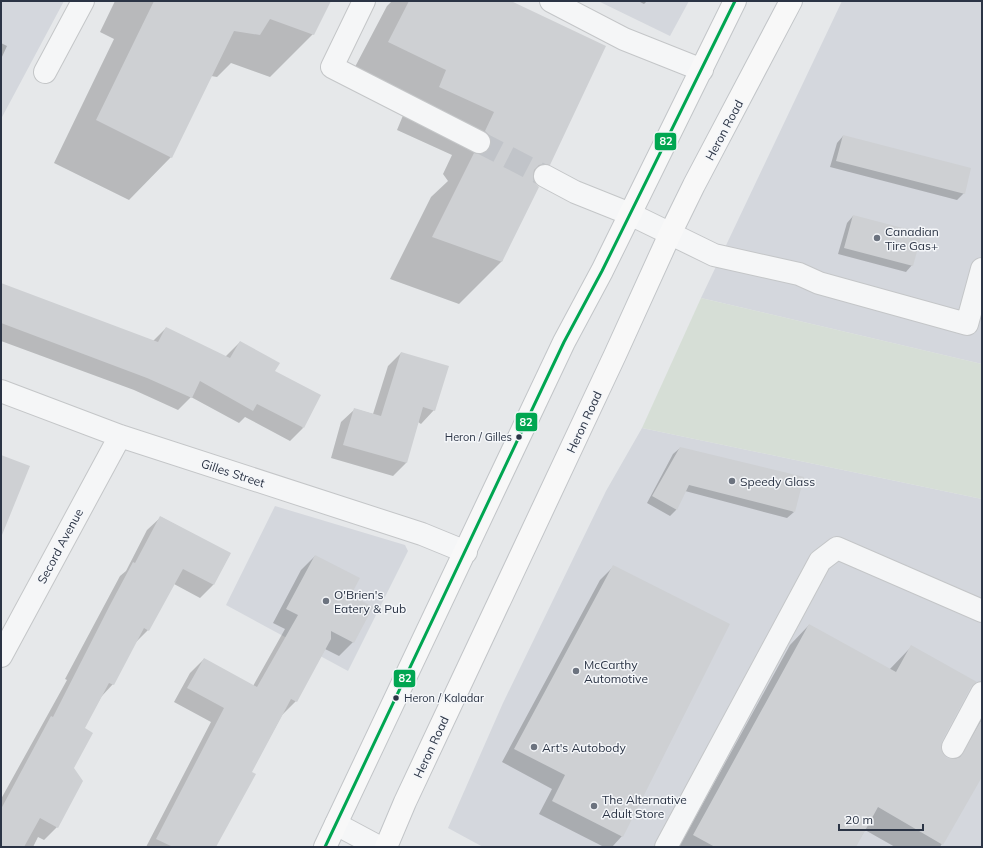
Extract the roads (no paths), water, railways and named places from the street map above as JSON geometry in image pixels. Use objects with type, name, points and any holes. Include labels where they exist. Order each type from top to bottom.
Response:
[{"type":"main road","points":[[325,847],[466,552],[564,342],[602,271],[735,1]]},
{"type":"main road","name":"Heron Road","points":[[386,847],[405,802],[615,356],[670,234],[694,185],[791,1]]},
{"type":"street","points":[[44,72],[83,1]]},
{"type":"street","points":[[364,1],[332,67],[479,142]]},
{"type":"street","points":[[550,1],[624,39],[702,70]]},
{"type":"street","points":[[545,176],[575,192],[630,214],[714,255],[799,274],[818,283],[967,324],[982,269]]},
{"type":"street","name":"Gilles Street","points":[[1,391],[120,436],[422,534],[466,552]]},
{"type":"street","name":"Secord Avenue","points":[[1,656],[120,436]]},
{"type":"street","points":[[666,847],[820,561],[837,548],[982,611]]},
{"type":"street","points":[[952,747],[982,693]]},
{"type":"street","points":[[336,824],[379,847]]},
{"type":"tunnel","points":[[479,142],[545,176]]},
{"type":"place","name":"Canadian Tire Gas+","points":[[877,238]]},
{"type":"place","name":"Heron / Gilles","points":[[519,437]]},
{"type":"place","name":"Speedy Glass","points":[[732,481]]},
{"type":"place","name":"O'Brien's Eatery & Pub","points":[[326,601]]},
{"type":"place","name":"McCarthy Automotive","points":[[576,671]]},
{"type":"place","name":"Heron / Kaladar","points":[[396,698]]},
{"type":"place","name":"Art's Autobody","points":[[534,747]]},
{"type":"place","name":"The Alternative Adult Store","points":[[594,806]]}]
